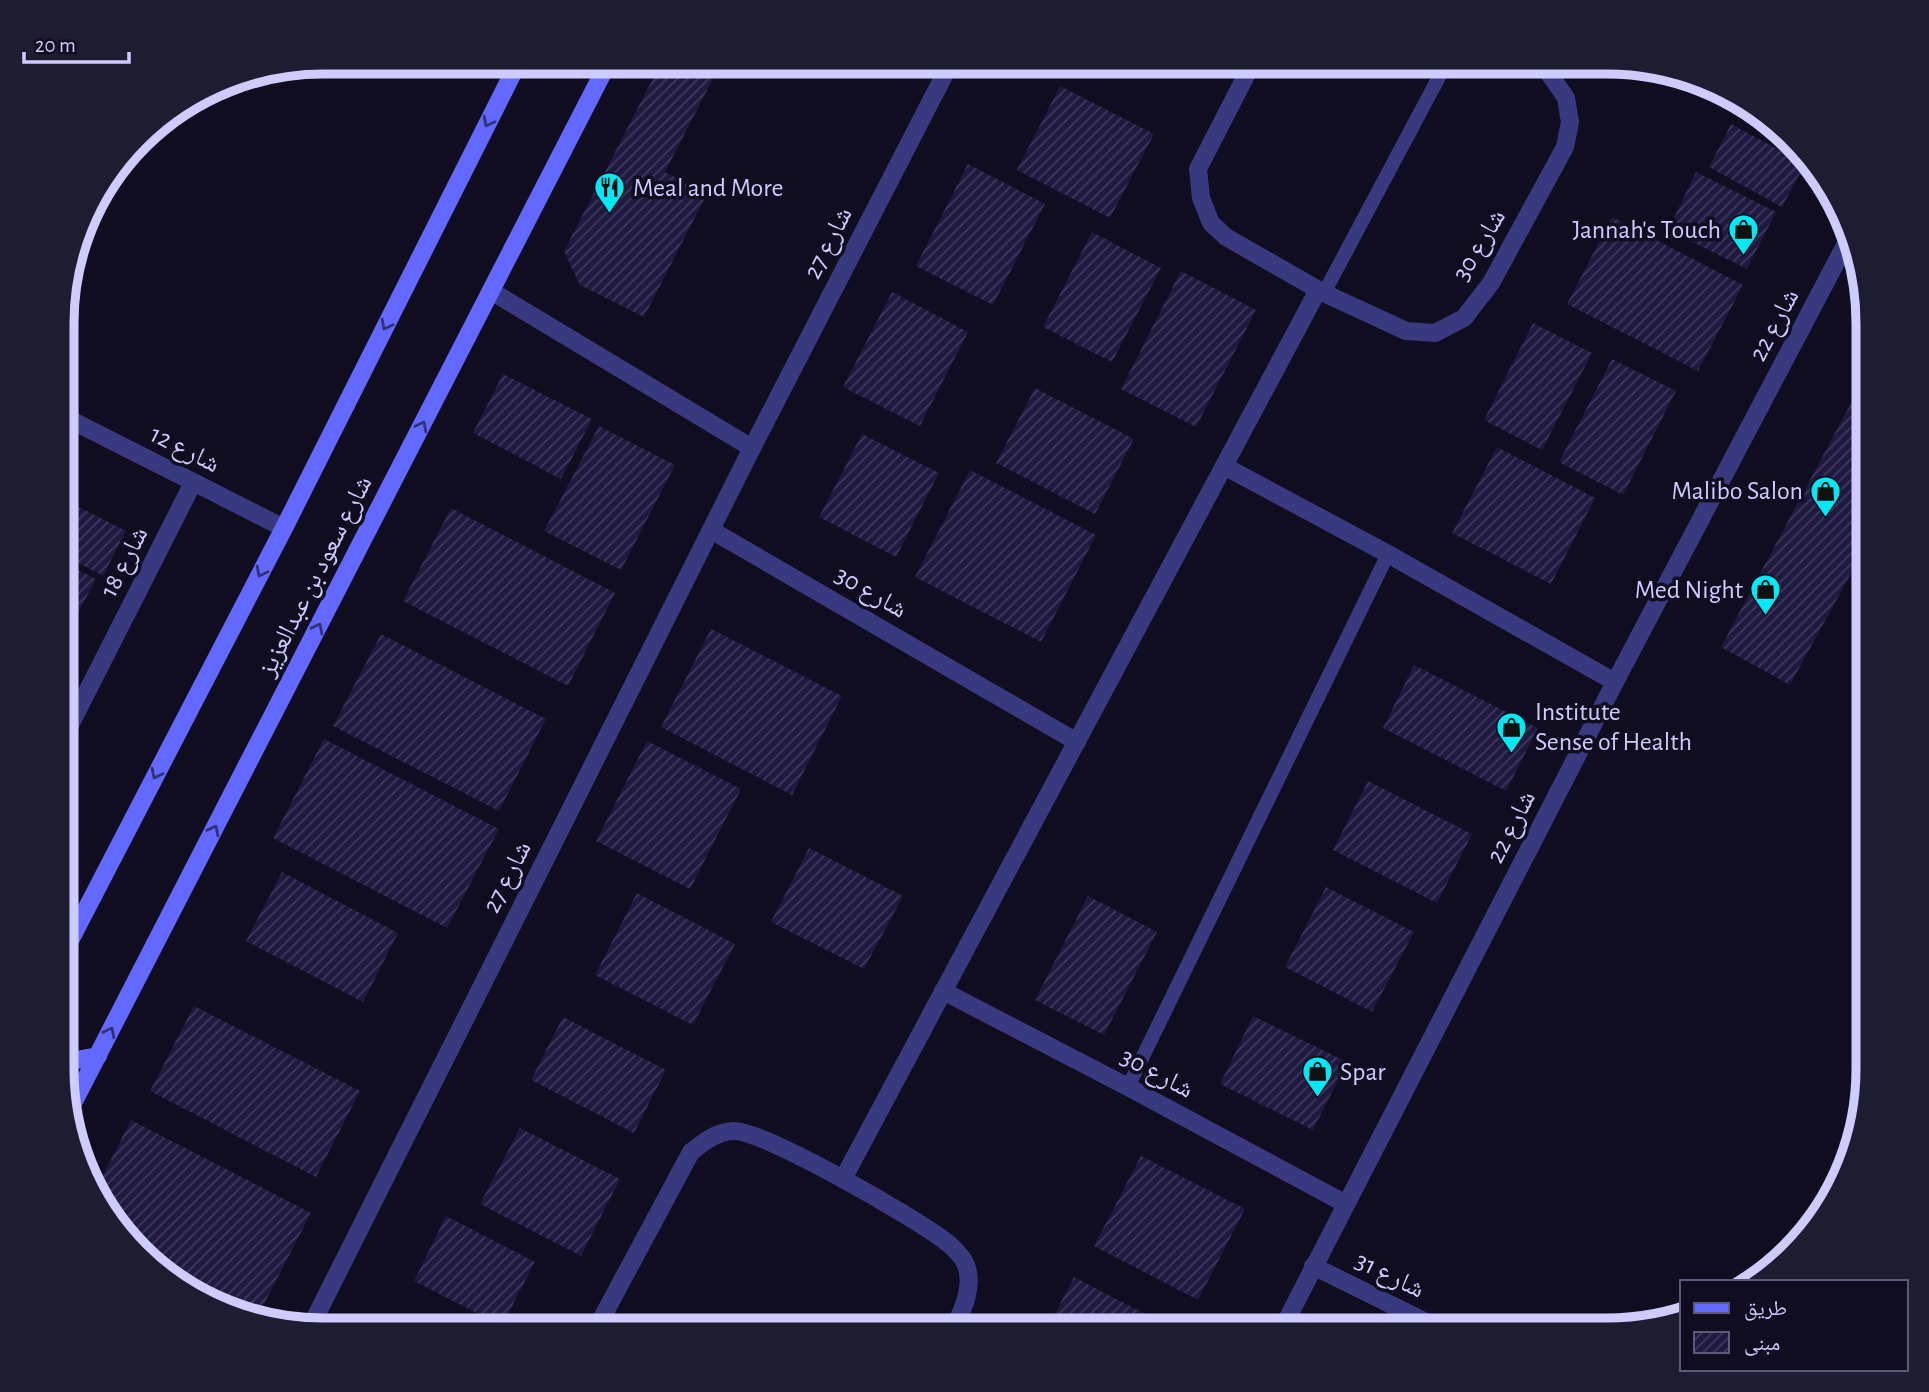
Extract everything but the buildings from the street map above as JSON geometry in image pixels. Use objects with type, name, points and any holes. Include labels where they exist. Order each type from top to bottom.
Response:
[{"type":"main road","name":"شارع سعود بن عبدالعزيز","points":[[74,935],[284,528],[512,74]]},
{"type":"main road","name":"شارع سعود بن عبدالعزيز","points":[[76,1099],[602,74]]},
{"type":"main road","points":[[74,1060],[98,1056]]},
{"type":"street","name":"شارع 27","points":[[315,1318],[752,448],[944,74]]},
{"type":"street","name":"شارع 30","points":[[1247,74],[1198,169],[1201,198],[1211,223],[1227,237],[1321,291],[1406,331],[1435,333],[1464,318],[1491,284],[1564,147],[1570,122],[1566,98],[1549,74]]},
{"type":"street","name":"شارع 22","points":[[1287,1318],[1615,682],[1844,248]]},
{"type":"street","points":[[491,291],[752,448]]},
{"type":"street","points":[[844,1179],[1224,466],[1321,291]]},
{"type":"street","name":"شارع 12","points":[[74,421],[284,528]]},
{"type":"street","points":[[1224,466],[1388,554],[1615,682]]},
{"type":"street","name":"شارع 18","points":[[74,719],[193,483]]},
{"type":"street","name":"شارع 30","points":[[711,530],[1077,742]]},
{"type":"street","name":"شارع 30","points":[[943,991],[1346,1204]]},
{"type":"street","points":[[602,1318],[691,1152],[710,1137],[735,1130],[768,1142],[844,1179],[946,1242],[966,1264],[968,1292],[959,1318]]},
{"type":"street","name":"شارع 31","points":[[1313,1266],[1418,1318]]},
{"type":"lane","points":[[1321,291],[1440,74]]},
{"type":"lane","points":[[1128,1087],[1388,554]]},
{"type":"place","name":"Meal and More","points":[[610,215]]},
{"type":"place","name":"Jannah's Touch","points":[[1744,257]]},
{"type":"place","name":"Malibo Salon","points":[[1826,518]]},
{"type":"place","name":"Med Night","points":[[1766,617]]},
{"type":"place","name":"Institute Sense of Health","points":[[1512,754]]},
{"type":"place","name":"Spar","points":[[1317,1099]]}]
